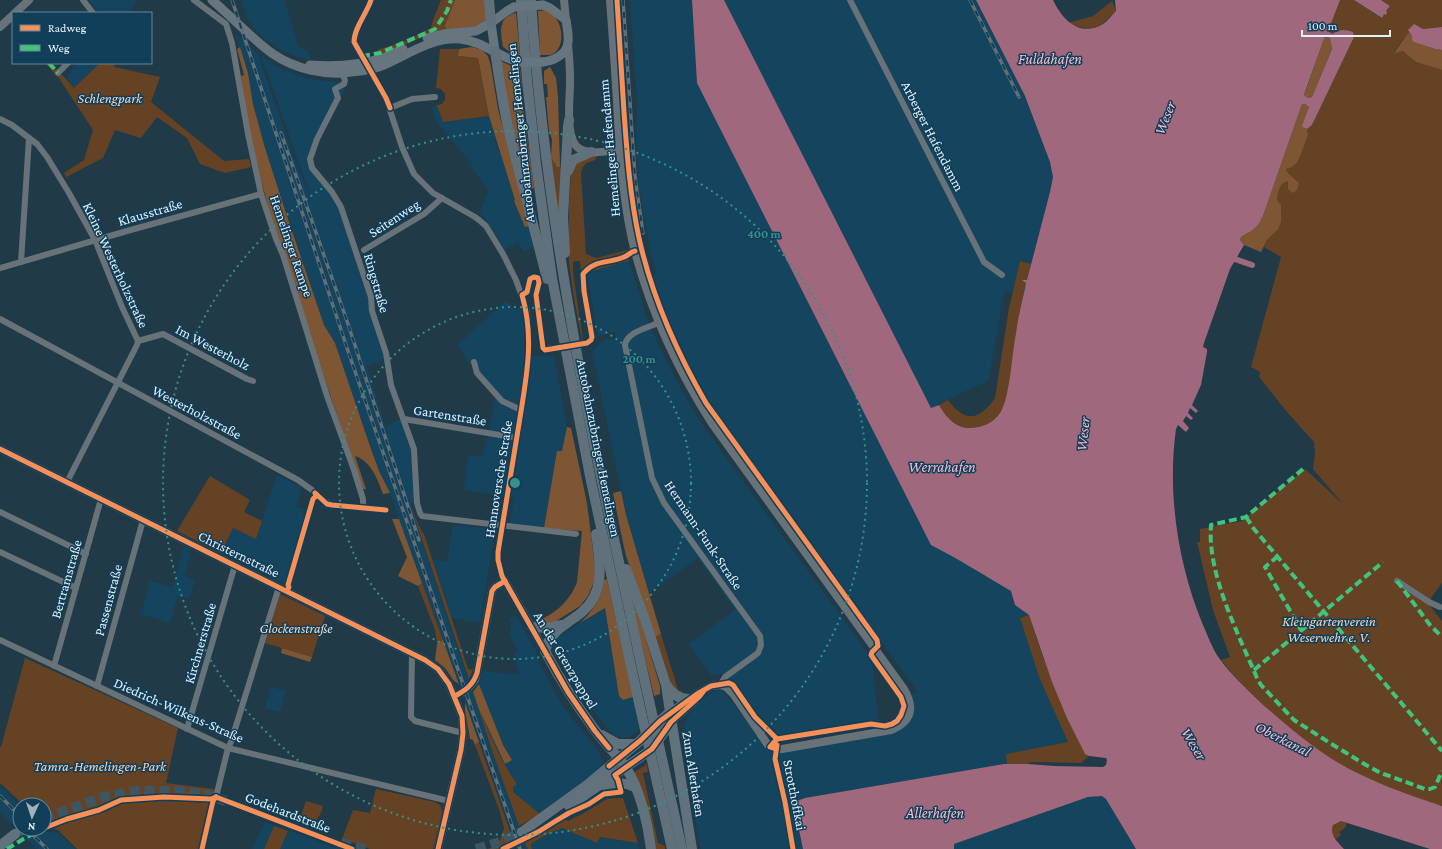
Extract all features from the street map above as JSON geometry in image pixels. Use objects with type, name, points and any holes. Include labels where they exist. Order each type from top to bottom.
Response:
[{"type":"highway","points":[[489,0],[491,23]]},
{"type":"highway","name":"Autobahnzubringer Hemelingen","points":[[531,0],[541,123],[565,293],[583,392],[612,530],[672,849]]},
{"type":"highway","name":"Autobahnzubringer Hemelingen","points":[[517,4],[536,164],[560,323],[591,481],[642,693],[682,849]]},
{"type":"highway","points":[[495,51],[509,130],[521,182],[538,239],[554,316],[560,323]]},
{"type":"highway","points":[[565,293],[568,278],[564,239],[564,217],[569,120]]},
{"type":"highway","points":[[566,177],[573,160],[591,152]]},
{"type":"highway","points":[[545,650],[546,643],[552,635],[583,612],[593,600],[598,588],[600,562],[589,496],[591,481]]},
{"type":"highway","points":[[612,530],[620,544],[628,576],[645,620],[666,685],[671,717]]},
{"type":"highway","points":[[532,627],[547,628],[564,625]]},
{"type":"highway","points":[[666,685],[678,697],[690,699]]},
{"type":"main road","points":[[212,0],[274,55],[293,64],[313,70],[342,74],[368,65],[432,36],[476,31],[491,23],[517,4],[543,5],[550,8],[566,20],[568,44],[563,54],[551,61],[519,62],[484,45],[470,41],[452,39],[434,42],[383,66],[368,65],[338,66],[293,64]]},
{"type":"main road","points":[[491,23],[495,51]]},
{"type":"main road","name":"An der Grenzpappel","points":[[545,650],[568,692],[596,731],[626,767],[641,805],[651,848]]},
{"type":"main road","points":[[671,717],[652,749],[572,805],[522,832],[587,785],[636,744],[660,720],[671,717]]},
{"type":"main road","name":"Zum Allerhafen","points":[[671,717],[692,849]]},
{"type":"main road","points":[[596,731],[618,744],[636,744]]},
{"type":"main road","points":[[600,785],[614,782],[624,783],[635,787]]},
{"type":"main road","points":[[0,843],[15,834],[0,846]]},
{"type":"street","points":[[18,12],[29,0]]},
{"type":"street","points":[[83,0],[92,12]]},
{"type":"street","name":"Hemelinger Rampe","points":[[194,0],[226,24],[232,43],[248,134],[261,194],[283,255],[327,396],[354,470],[363,499],[363,509]]},
{"type":"street","name":"Hannoversche Straße","points":[[371,0],[354,37],[354,42],[386,98],[402,147],[414,174],[426,187],[442,198],[475,216],[486,226],[503,254],[522,295],[527,311],[529,353],[498,560],[502,576],[505,581]]},
{"type":"street","points":[[564,0],[566,20]]},
{"type":"street","name":"Hemelinger Hafendamm","points":[[610,0],[625,202],[635,251],[658,323],[681,372],[713,425],[910,698],[911,706],[907,719],[891,730],[787,748],[776,747]]},
{"type":"street","name":"Arberger Hafendamm","points":[[850,0],[984,262],[1002,275]]},
{"type":"street","points":[[0,27],[12,18]]},
{"type":"street","points":[[568,44],[570,78],[569,120],[570,134],[573,143],[580,149],[591,152],[620,150]]},
{"type":"street","points":[[58,73],[67,64]]},
{"type":"street","name":"Ringstraße","points":[[342,74],[345,80],[344,84],[335,89],[338,98],[316,139],[310,159],[312,168],[332,192],[341,207],[371,297],[372,311],[386,353],[391,385],[414,449],[417,503],[420,513],[422,516],[502,526]]},
{"type":"street","points":[[390,108],[412,99],[435,97]]},
{"type":"street","name":"Kleine Westerholzstraße","points":[[0,118],[37,144],[47,156],[94,240],[138,341],[67,482]]},
{"type":"street","points":[[21,262],[29,138]]},
{"type":"street","name":"Klausstraße","points":[[0,268],[94,240],[261,194]]},
{"type":"street","name":"Seitenweg","points":[[364,250],[424,214],[442,198]]},
{"type":"street","name":"Westerholzstraße","points":[[0,319],[298,480],[327,504],[363,509],[386,510]]},
{"type":"street","name":"Hermann-Funk-Straße","points":[[658,323],[630,335],[626,340],[625,345],[652,478],[664,503],[760,636],[761,644],[758,653],[725,677],[720,685]]},
{"type":"street","name":"Im Westerholz","points":[[138,341],[163,334],[253,381]]},
{"type":"street","points":[[474,362],[478,373],[502,401],[521,410]]},
{"type":"street","name":"Gartenstraße","points":[[404,419],[517,438]]},
{"type":"street","name":"Christernstraße","points":[[0,449],[425,660],[438,669],[458,694],[463,733],[461,750],[438,849]]},
{"type":"street","name":"Bertramstraße","points":[[54,666],[101,499]]},
{"type":"street","points":[[0,512],[86,554]]},
{"type":"street","name":"Passenstraße","points":[[97,686],[143,520]]},
{"type":"street","points":[[502,526],[576,534]]},
{"type":"street","points":[[0,552],[76,588]]},
{"type":"street","name":"Kirchnerstraße","points":[[187,729],[235,565]]},
{"type":"street","points":[[458,694],[470,686],[475,680],[492,591],[495,587],[505,581]]},
{"type":"street","name":"An der Grenzpappel","points":[[505,581],[545,650]]},
{"type":"street","points":[[1397,581],[1429,602],[1442,607]]},
{"type":"street","points":[[228,748],[232,742],[279,587]]},
{"type":"street","name":"Diedrich-Wilkens-Straße","points":[[0,640],[228,748],[450,801]]},
{"type":"street","points":[[412,654],[411,717],[415,721],[463,733]]},
{"type":"street","points":[[720,685],[726,687],[751,719],[776,747]]},
{"type":"street","name":"Zum Allerhafen","points":[[671,717],[690,699],[711,686],[720,685]]},
{"type":"street","name":"Zum Allerhafen","points":[[671,717],[699,697],[703,692]]},
{"type":"street","name":"Strotthoffkai","points":[[776,747],[775,759],[785,802],[793,849]]},
{"type":"street","name":"Godehardstraße","points":[[228,748],[216,797],[352,849]]},
{"type":"shaded area","points":[[89,0],[136,0],[131,12],[97,12]]},
{"type":"shaded area","points":[[242,0],[285,0],[298,47],[308,51],[311,60],[283,51],[263,38],[248,21]]},
{"type":"shaded area","points":[[455,0],[486,0],[486,21],[476,28],[447,30],[445,26]]},
{"type":"shaded area","points":[[630,0],[692,0],[697,83],[959,559],[1011,591],[1015,605],[1029,615],[1020,618],[1039,677],[1068,742],[1006,754],[1007,764],[797,801],[794,806],[803,849],[701,849],[694,814],[683,739],[683,729],[689,714],[698,703],[712,692],[716,690],[723,692],[741,713],[760,740],[774,747],[891,730],[906,723],[911,697],[917,691],[755,467],[710,402],[678,343],[664,310],[653,276],[657,273],[651,254],[639,188],[636,141],[637,100]]},
{"type":"shaded area","points":[[724,0],[976,0],[1025,96],[1050,162],[1053,177],[1031,264],[1020,261],[1013,292],[1004,291],[989,380],[931,408]]},
{"type":"shaded area","points":[[538,11],[546,11],[552,14],[557,19],[560,26],[561,40],[559,47],[556,52],[550,55],[540,55]]},
{"type":"shaded area","points":[[516,13],[520,55],[514,55],[503,47],[501,36],[503,21],[510,15]]},
{"type":"shaded area","points":[[235,32],[258,54],[295,161],[312,201],[260,55],[277,67],[308,79],[348,83],[318,141],[313,159],[317,171],[338,206],[368,294],[386,357],[381,361],[367,366],[385,426],[403,418],[413,449],[416,502],[410,504],[479,709],[512,760],[503,745],[479,684],[483,671],[519,674],[514,657],[515,652],[517,651],[510,635],[511,623],[509,619],[516,615],[536,651],[539,662],[562,705],[599,752],[602,763],[599,769],[586,781],[540,814],[505,787],[528,849],[517,849],[454,668],[424,592],[392,499],[379,471],[335,343],[324,325],[265,148],[253,104],[248,73]]},
{"type":"shaded area","points":[[1409,32],[1415,42],[1442,50],[1442,70],[1421,64],[1412,59],[1403,51],[1394,53]]},
{"type":"shaded area","points":[[1325,36],[1330,38],[1332,49],[1312,97],[1308,98],[1304,96]]},
{"type":"shaded area","points":[[240,47],[248,73],[253,104],[265,148],[286,213],[324,325],[335,343],[379,471],[390,493],[383,494],[370,467],[361,458],[355,456],[366,489],[363,489],[292,282],[257,166],[245,106],[241,76],[244,75],[237,49]]},
{"type":"shaded area","points":[[472,47],[482,50],[488,56],[498,109],[529,226],[525,227],[514,201],[515,200],[489,116],[478,58],[458,56],[459,49]]},
{"type":"shaded area","points":[[499,60],[513,67],[520,67],[522,87],[514,88],[515,99],[522,98],[534,188],[527,190],[511,125]]},
{"type":"shaded area","points":[[77,64],[110,64],[79,89],[72,86],[66,78]]},
{"type":"shaded area","points":[[550,67],[556,78],[558,97],[560,167],[557,167],[551,157],[552,139],[549,131],[546,97],[548,97],[547,84],[544,84],[544,71]]},
{"type":"shaded area","points":[[1302,104],[1309,107],[1304,128],[1307,129],[1308,135],[1298,161],[1292,167],[1286,169],[1288,173],[1299,183],[1297,190],[1293,193],[1288,189],[1287,181],[1280,187],[1277,200],[1281,205],[1281,222],[1278,229],[1267,240],[1261,252],[1244,245],[1240,240],[1241,237],[1257,227],[1263,216]]},
{"type":"shaded area","points":[[437,105],[444,122],[489,116],[497,145],[529,226],[534,246],[524,252],[518,242],[505,250],[494,231],[479,214],[489,190],[470,166],[471,163],[436,121],[432,107]]},
{"type":"shaded area","points":[[629,261],[648,321],[663,354],[692,408],[706,430],[872,659],[878,719],[779,735],[757,713],[734,680],[720,674],[712,676],[688,644],[735,610],[698,558],[649,593],[626,515],[592,351],[605,339],[616,339],[616,332],[598,336],[588,277],[589,274],[592,271]]},
{"type":"shaded area","points":[[506,301],[516,309],[524,307],[528,354],[536,356],[554,355],[567,427],[562,451],[557,451],[544,528],[510,523],[514,497],[464,490],[468,455],[482,457],[489,432],[496,394],[467,361],[463,352],[457,345]]},
{"type":"shaded area","points":[[567,427],[571,428],[587,503],[595,567],[595,579],[588,596],[580,606],[550,625],[540,625],[538,620],[544,618],[562,606],[571,594],[577,582],[582,531],[544,528],[557,451],[562,451]]},
{"type":"shaded area","points":[[277,475],[300,487],[301,491],[296,507],[306,510],[285,584],[221,553],[233,528],[256,539]]},
{"type":"shaded area","points":[[621,491],[626,515],[661,634],[655,637],[626,556],[613,493]]},
{"type":"shaded area","points":[[392,519],[399,519],[422,583],[418,586],[398,576],[407,557]]},
{"type":"shaded area","points":[[453,525],[495,529],[480,623],[452,618],[433,560],[447,561]]},
{"type":"shaded area","points":[[184,547],[191,550],[184,576],[195,580],[189,599],[178,596],[170,623],[141,614],[150,581],[173,587]]},
{"type":"shaded area","points":[[607,579],[633,697],[623,700],[619,696],[605,608],[580,623],[596,604],[603,587],[604,580]]},
{"type":"shaded area","points":[[630,595],[638,613],[660,686],[660,694],[654,696]]},
{"type":"shaded area","points":[[605,608],[619,696],[623,700],[633,697],[640,729],[627,738],[618,737],[610,732],[589,705],[551,644],[560,636]]},
{"type":"shaded area","points":[[443,640],[459,684],[454,681],[445,668],[435,660],[437,644]]},
{"type":"shaded area","points":[[282,648],[312,657],[310,662],[281,653]]},
{"type":"shaded area","points":[[479,684],[503,745],[512,760],[505,764],[479,709],[473,692]]},
{"type":"shaded area","points":[[271,687],[286,691],[280,712],[265,708]]},
{"type":"shaded area","points":[[465,702],[479,742],[475,745],[473,740],[470,739]]},
{"type":"shaded area","points":[[0,786],[12,798],[12,824],[0,812]]},
{"type":"shaded area","points":[[1102,796],[1106,799],[1136,849],[954,849],[954,844],[1088,797]]},
{"type":"shaded area","points":[[265,822],[301,835],[338,849],[252,849]]},
{"type":"shaded area","points":[[562,828],[597,843],[599,837],[638,843],[639,849],[532,849],[531,844],[549,833]]},
{"type":"shaded area","points":[[52,832],[59,833],[75,849],[37,849],[25,837],[52,837]]},
{"type":"green space","points":[[441,0],[455,0],[447,30],[427,35],[380,56],[377,50],[405,41],[431,28]]},
{"type":"green space","name":"Kleingartenverein Weserwehr e. V.","points":[[1339,0],[1354,0],[1381,18],[1390,6],[1381,0],[1442,0],[1442,27],[1423,29],[1420,27],[1410,31],[1394,52],[1403,51],[1411,59],[1442,70],[1442,583],[1431,598],[1431,607],[1442,621],[1442,806],[1416,798],[1365,777],[1324,754],[1276,717],[1233,675],[1221,660],[1230,657],[1213,610],[1197,542],[1200,542],[1200,529],[1242,521],[1305,469],[1343,504],[1313,469],[1315,453],[1314,442],[1287,412],[1259,377],[1260,372],[1251,367],[1281,257],[1264,247],[1267,240],[1281,222],[1281,205],[1277,200],[1278,189],[1283,182],[1287,181],[1299,183],[1288,173],[1286,169],[1308,135],[1307,129],[1312,125],[1354,37],[1338,30],[1332,34],[1328,31]]},
{"type":"green space","points":[[1112,1],[1116,11],[1105,22],[1095,28],[1083,28],[1068,23],[1093,16]]},
{"type":"green space","points":[[440,49],[459,49],[458,56],[478,58],[489,116],[443,122],[437,105],[442,104],[445,100],[445,94],[441,89],[436,88]]},
{"type":"green space","name":"Schlengpark","points":[[46,64],[52,64],[74,88],[99,64],[115,64],[114,67],[160,77],[151,102],[224,161],[249,159],[251,167],[225,173],[200,164],[187,138],[157,117],[141,138],[115,130],[103,158],[66,177],[64,173],[84,160],[93,130],[59,78]]},
{"type":"green space","points":[[549,153],[557,167],[564,167],[562,248]]},
{"type":"green space","points":[[589,156],[597,156],[595,160],[584,166],[581,173],[586,254],[596,258],[627,250],[629,261],[592,271],[581,272],[580,261],[573,262],[573,273],[582,341],[569,263],[569,205],[571,172],[576,161]]},
{"type":"green space","points":[[1020,261],[1031,264],[1027,280],[1023,281],[1026,282],[1017,327],[1009,387],[1004,406],[1000,413],[987,424],[980,427],[961,427],[948,418],[939,405],[948,400],[960,413],[966,416],[972,416],[978,415],[989,406],[995,398],[1009,308]]},
{"type":"green space","points":[[210,476],[250,500],[244,512],[262,521],[256,539],[233,528],[221,553],[177,531]]},
{"type":"green space","points":[[410,504],[418,524],[424,534],[468,669],[473,670],[469,679]]},
{"type":"green space","points":[[422,583],[443,640],[437,644],[435,630],[418,586]]},
{"type":"green space","name":"Glockenstraße","points":[[280,594],[325,616],[312,657],[265,643]]},
{"type":"green space","points":[[1029,615],[1047,668],[1061,702],[1085,754],[1089,756],[1081,763],[1030,762],[1028,764],[1007,764],[1006,754],[1068,742],[1039,677],[1020,618]]},
{"type":"green space","points":[[661,634],[678,690],[685,692],[676,690],[671,684],[655,637]]},
{"type":"green space","name":"Tamra-Hemelingen-Park","points":[[25,658],[178,728],[166,783],[214,789],[199,849],[77,849],[58,830],[52,828],[52,797],[15,797],[0,783],[1,747]]},
{"type":"green space","points":[[473,692],[498,752],[517,784],[513,787],[513,792],[540,814],[519,826],[493,753]]},
{"type":"green space","points":[[479,742],[514,843],[499,849],[488,849],[496,846],[496,841],[500,841],[504,828],[500,812],[475,745]]},
{"type":"green space","points":[[647,764],[648,772],[643,773],[658,843],[665,846],[665,849],[656,849],[633,773]]},
{"type":"green space","points":[[376,789],[435,802],[441,806],[442,813],[433,849],[370,849],[342,839],[353,810],[370,813]]},
{"type":"green space","points":[[623,798],[638,843],[600,837],[597,843],[562,828],[549,833],[531,844],[532,849],[528,849],[525,843],[564,819],[568,821],[607,799]]},
{"type":"green space","points":[[306,801],[323,806],[321,813],[312,827],[299,822]]},
{"type":"green space","points":[[1341,821],[1346,822],[1346,827],[1339,832],[1341,835],[1336,839],[1332,835],[1332,827],[1335,823]]},
{"type":"green space","points":[[274,826],[288,831],[280,849],[264,849]]},
{"type":"water","points":[[692,0],[724,0],[931,408],[939,405],[948,418],[956,424],[961,427],[971,428],[987,424],[994,419],[1000,413],[1006,397],[1017,327],[1026,283],[1022,280],[1027,280],[1053,177],[1050,162],[1025,96],[976,0],[1053,0],[1066,20],[1079,28],[1086,29],[1094,28],[1108,20],[1116,11],[1115,0],[1340,0],[1328,31],[1332,34],[1340,30],[1347,30],[1353,32],[1354,37],[1312,125],[1307,129],[1302,126],[1309,107],[1302,104],[1263,216],[1259,224],[1254,229],[1241,237],[1240,240],[1244,245],[1230,269],[1203,347],[1207,349],[1207,352],[1201,385],[1192,405],[1198,411],[1196,413],[1190,408],[1188,413],[1193,418],[1191,420],[1186,416],[1183,421],[1189,428],[1186,432],[1178,425],[1176,429],[1173,478],[1177,528],[1181,553],[1194,602],[1212,646],[1224,664],[1239,682],[1262,704],[1302,738],[1330,758],[1376,782],[1442,806],[1442,849],[1430,849],[1341,821],[1333,825],[1332,832],[1344,849],[1136,849],[1106,799],[1102,796],[1088,797],[954,844],[954,849],[803,849],[794,806],[797,801],[805,798],[1004,764],[1103,767],[1106,765],[1107,760],[1106,758],[1089,756],[1085,754],[1067,718],[1052,682],[1029,615],[1015,605],[1011,591],[931,545],[697,83]],"holes":[[[1325,36],[1330,38],[1332,49],[1312,97],[1308,98],[1304,95]]]},
{"type":"water","points":[[1354,0],[1381,0],[1390,6],[1386,11],[1386,15],[1384,14],[1382,18]]},
{"type":"water","points":[[1414,24],[1423,29],[1442,27],[1442,50],[1414,42],[1408,30]]},
{"type":"waterway","points":[[1229,257],[1252,265]]},
{"type":"tunnel","points":[[52,816],[103,797],[135,791],[178,791],[207,795],[226,801]]},
{"type":"tunnel","points":[[476,849],[497,843],[522,832]]},
{"type":"tunnel","points":[[341,843],[366,849]]},
{"type":"railway","points":[[232,0],[348,351],[520,849]]},
{"type":"railway","points":[[623,0],[635,177],[643,233]]},
{"type":"railway","points":[[970,0],[1019,97]]},
{"type":"railway","points":[[281,133],[346,318],[419,540]]},
{"type":"railway","points":[[0,796],[12,808]]},
{"type":"railway","points":[[35,837],[47,849]]},
{"type":"marked path","points":[[362,56],[380,53],[435,29],[447,11],[451,0]]},
{"type":"marked path","points":[[50,64],[58,73]]},
{"type":"marked path","points":[[1303,469],[1246,517],[1211,525],[1211,544],[1214,563],[1225,603],[1257,678],[1261,685],[1294,720],[1381,773],[1425,789],[1430,789],[1435,787],[1442,771]]},
{"type":"marked path","points":[[1246,517],[1254,529],[1442,751]]},
{"type":"marked path","points":[[1278,556],[1265,567],[1301,630]]},
{"type":"marked path","points":[[1254,670],[1383,562]]},
{"type":"marked path","points":[[1397,581],[1430,625],[1442,637]]},
{"type":"marked path","points":[[7,849],[27,837]]},
{"type":"cycle path","points":[[371,0],[358,26],[354,42],[386,98],[390,108]]},
{"type":"cycle path","points":[[617,0],[626,144],[633,206],[644,260],[666,323],[685,364],[706,403],[877,640],[878,646],[871,655],[901,697],[904,706],[901,715],[897,721],[892,724],[885,726],[871,724],[777,739],[770,747],[776,749]]},
{"type":"cycle path","points":[[609,748],[595,731],[568,692],[502,576],[498,560],[498,552],[528,359],[528,327],[522,295],[527,292],[530,279],[534,277],[538,278],[539,283],[536,295],[543,348],[545,350],[587,343],[592,337],[584,291],[583,274],[592,266],[602,262],[618,259],[635,251]]},
{"type":"cycle path","points":[[0,449],[425,660],[438,669],[449,684],[462,716],[463,733],[461,750],[438,849]]},
{"type":"cycle path","points":[[315,493],[327,504],[386,510]]},
{"type":"cycle path","points":[[287,591],[313,499],[317,495]]},
{"type":"cycle path","points":[[455,696],[469,687],[477,673],[492,591],[495,587],[505,581]]},
{"type":"cycle path","points":[[609,766],[641,740],[660,721],[697,694],[711,686],[729,683],[733,685],[755,717],[777,739]]},
{"type":"cycle path","points":[[503,849],[538,832],[604,794],[621,792],[615,775],[652,749],[671,722],[703,692]]},
{"type":"cycle path","points":[[777,745],[775,759],[785,802],[793,849]]},
{"type":"cycle path","points":[[52,825],[99,810],[121,800],[164,797],[211,799],[216,797]]},
{"type":"cycle path","points":[[216,797],[352,849]]},
{"type":"cycle path","points":[[202,849],[213,801],[216,797]]},
{"type":"water label","name":"Fuldahafen","points":[[1050,59]]},
{"type":"water label","name":"Weser","points":[[1165,118]]},
{"type":"water label","name":"Weser","points":[[1083,434]]},
{"type":"water label","name":"Werrahafen","points":[[942,467]]},
{"type":"water label","name":"Oberkanal","points":[[1283,739]]},
{"type":"water label","name":"Weser","points":[[1194,744]]},
{"type":"water label","name":"Allerhafen","points":[[935,813]]}]
